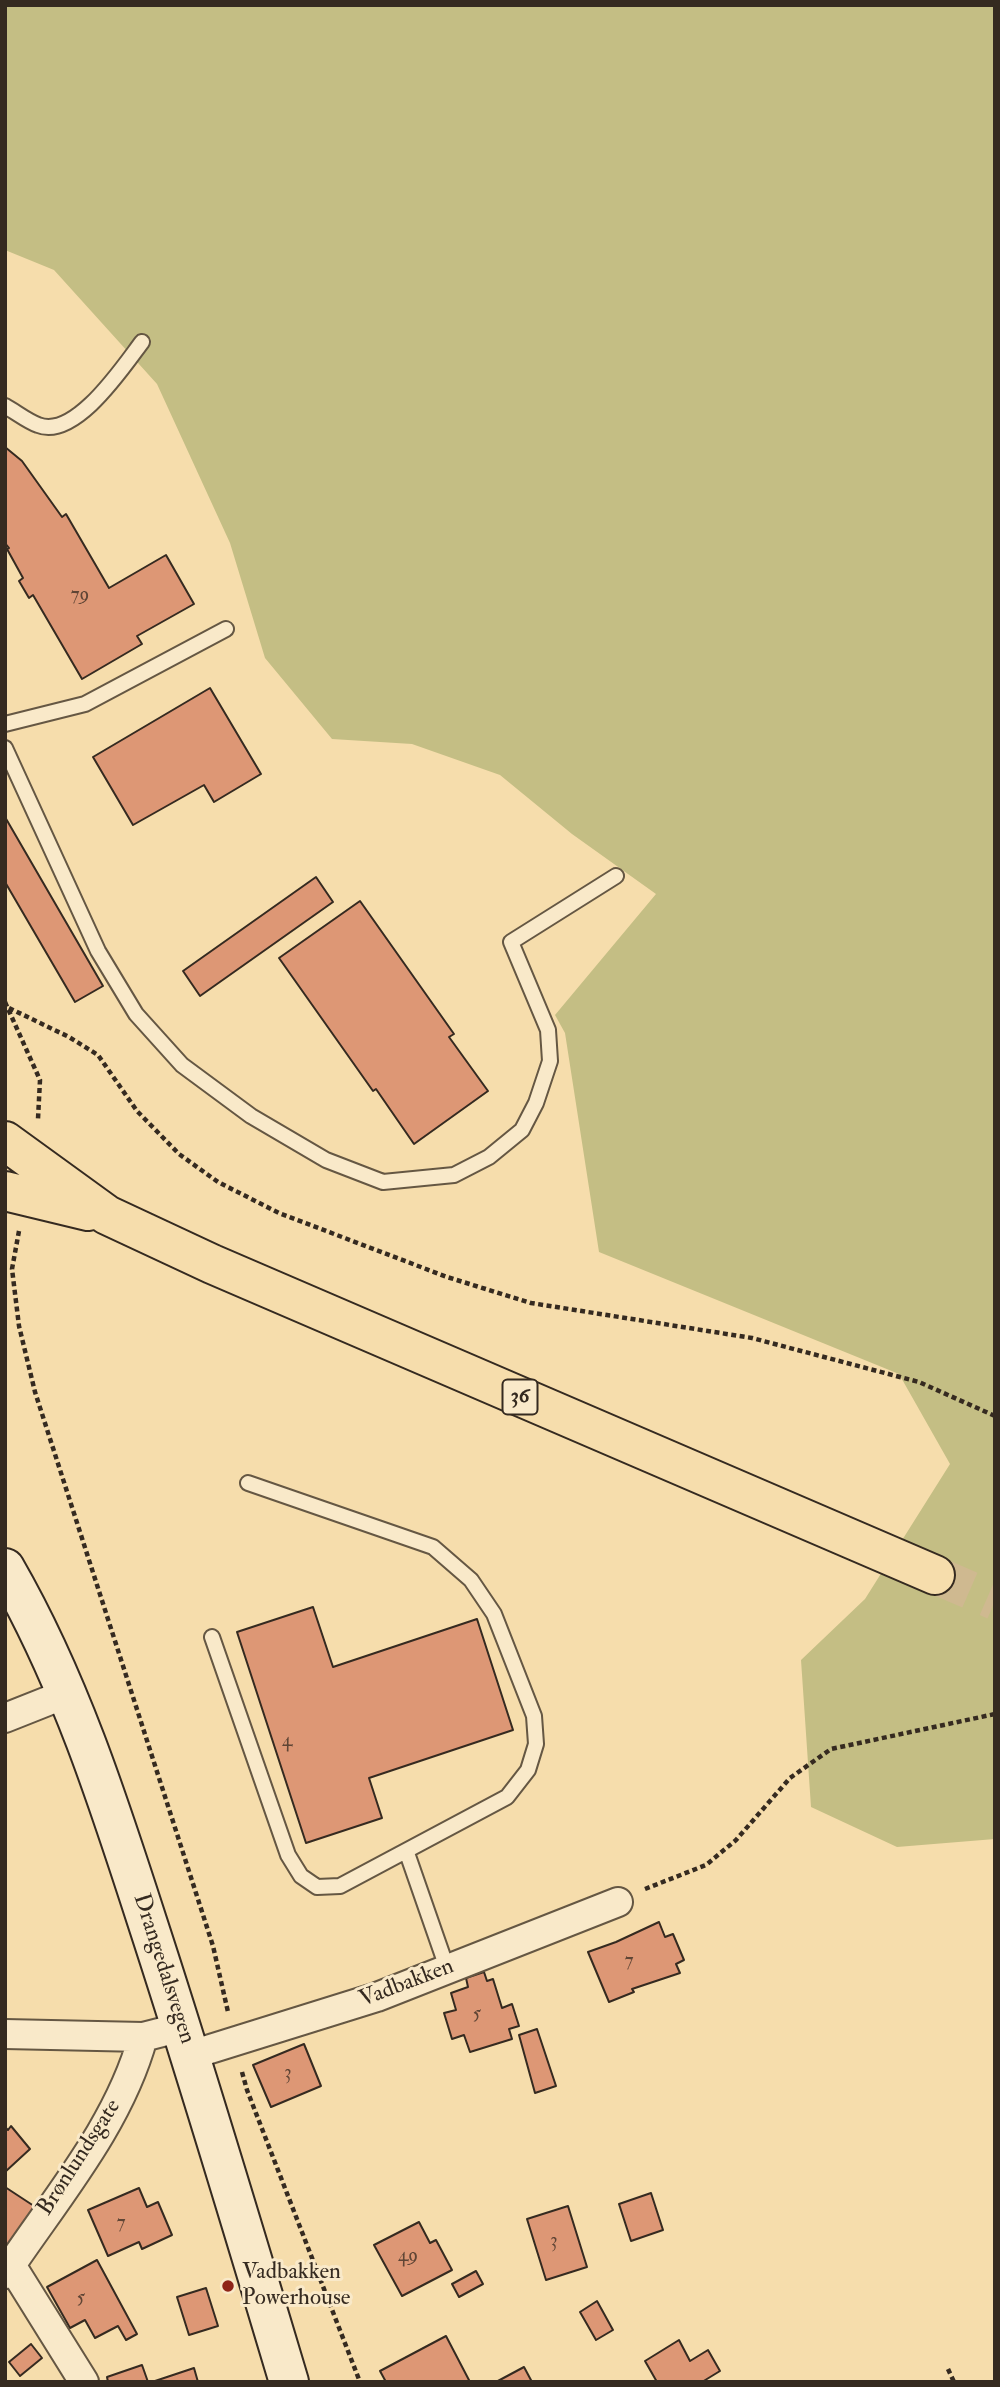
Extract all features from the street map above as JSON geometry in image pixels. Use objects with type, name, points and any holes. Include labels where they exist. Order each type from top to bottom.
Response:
[{"type":"highway","name":"36","points":[[21,1137],[107,1215],[225,1270],[935,1575]]},
{"type":"highway","name":"36","points":[[13,1207],[107,1215]]},
{"type":"street","name":"Drangedalsvegen","points":[[5,1568],[45,1641],[68,1693],[107,1798],[186,2041],[289,2382]]},
{"type":"street","points":[[5,1718],[68,1693]]},
{"type":"street","name":"Vadbakken","points":[[186,2041],[235,2042],[377,1997],[618,1902]]},
{"type":"street","points":[[5,2034],[143,2037],[186,2041]]},
{"type":"street","name":"Brønlundsgate","points":[[8,2269],[110,2118],[135,2067],[143,2037]]},
{"type":"street","points":[[8,2269],[85,2382]]},
{"type":"lane","points":[[5,405],[40,426],[69,422],[103,394],[142,342]]},
{"type":"lane","points":[[5,724],[85,704],[226,629]]},
{"type":"lane","points":[[5,748],[98,951],[136,1014],[182,1065],[251,1116],[326,1160],[383,1182],[454,1175],[489,1157],[522,1130],[536,1102],[550,1061],[548,1030],[510,942],[617,876]]},
{"type":"lane","points":[[212,1637],[288,1855],[301,1876],[317,1887],[340,1886],[407,1853],[507,1797],[528,1770],[536,1744],[534,1716],[494,1614],[471,1580],[433,1547],[248,1483]]},
{"type":"lane","points":[[407,1853],[447,1968]]},
{"type":"path","points":[[5,1002],[40,1080],[21,1137]]},
{"type":"path","points":[[9,1008],[69,1037],[98,1055],[137,1111],[178,1154],[218,1182],[279,1213],[447,1277],[531,1303],[752,1338],[919,1382],[995,1416]]},
{"type":"path","points":[[13,1207],[12,1269],[19,1326],[35,1392],[213,1946],[247,2090],[360,2382]]},
{"type":"path","points":[[618,1902],[662,1880],[706,1865],[736,1840],[790,1778],[831,1749],[995,1714]]},
{"type":"path","points":[[948,2369],[954,2382]]},
{"type":"shaded area","points":[[5,5],[995,5],[995,1839],[897,1847],[811,1807],[801,1660],[865,1599],[950,1464],[899,1374],[599,1252],[565,1033],[555,1015],[656,894],[572,834],[500,775],[412,744],[332,739],[265,658],[230,543],[157,384],[54,270],[5,250]]},
{"type":"building","points":[[5,447],[22,461],[62,517],[66,514],[109,588],[166,555],[194,604],[137,636],[142,644],[82,679],[33,595],[29,598],[19,581],[23,578],[5,543]]},
{"type":"building","points":[[210,688],[261,774],[214,802],[204,785],[133,825],[93,757]]},
{"type":"building","points":[[5,817],[103,986],[75,1002],[5,882]]},
{"type":"building","points":[[316,877],[333,902],[200,996],[183,971]]},
{"type":"building","points":[[360,901],[454,1034],[449,1037],[488,1091],[414,1144],[279,958]]},
{"type":"building","points":[[313,1607],[333,1667],[477,1619],[513,1730],[369,1778],[382,1818],[306,1843],[237,1632]]},
{"type":"building","points":[[659,1922],[665,1937],[673,1934],[684,1960],[676,1964],[680,1973],[632,1989],[634,1992],[609,2002],[588,1952]]},
{"type":"building","points":[[484,1972],[487,1981],[493,1979],[502,2008],[512,2004],[519,2026],[509,2029],[512,2039],[470,2052],[464,2035],[452,2039],[444,2013],[456,2010],[451,1993],[468,1987],[466,1978]]},
{"type":"building","points":[[537,2029],[556,2086],[535,2093],[519,2035]]},
{"type":"building","points":[[304,2044],[321,2086],[271,2107],[253,2065]]},
{"type":"building","points":[[11,2126],[30,2149],[5,2172],[5,2127],[8,2130]]},
{"type":"building","points":[[5,2187],[37,2208],[5,2257]]},
{"type":"building","points":[[139,2188],[147,2207],[158,2202],[172,2235],[142,2249],[139,2242],[108,2256],[88,2210]]},
{"type":"building","points":[[651,2193],[663,2230],[631,2241],[619,2204]]},
{"type":"building","points":[[568,2206],[587,2267],[546,2280],[527,2219]]},
{"type":"building","points":[[419,2222],[430,2243],[436,2240],[452,2270],[402,2296],[374,2245]]},
{"type":"building","points":[[97,2260],[137,2334],[126,2340],[118,2326],[95,2338],[85,2320],[70,2328],[47,2287]]},
{"type":"building","points":[[476,2271],[483,2284],[459,2297],[452,2284]]},
{"type":"building","points":[[206,2288],[218,2326],[189,2335],[177,2297]]},
{"type":"building","points":[[597,2301],[613,2330],[596,2340],[580,2312]]},
{"type":"building","points":[[446,2336],[470,2382],[386,2382],[380,2371]]},
{"type":"building","points":[[679,2340],[690,2361],[708,2350],[720,2371],[702,2382],[657,2382],[645,2361]]},
{"type":"building","points":[[31,2344],[42,2358],[20,2376],[9,2362]]},
{"type":"building","points":[[142,2365],[148,2382],[108,2382],[107,2377]]},
{"type":"building","points":[[524,2367],[532,2382],[496,2382]]},
{"type":"building","points":[[194,2368],[198,2382],[152,2382]]},
{"type":"tunnel","points":[[935,1575],[995,1601]]},
{"type":"place","name":"Vadbakken Powerhouse","points":[[228,2286]]}]
